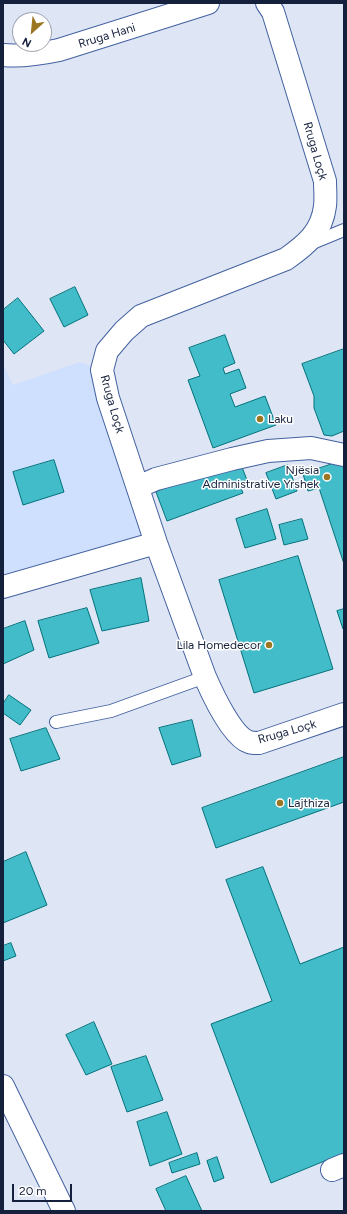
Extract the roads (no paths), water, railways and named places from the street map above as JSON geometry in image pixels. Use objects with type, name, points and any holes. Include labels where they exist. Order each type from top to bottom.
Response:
[{"type":"street","name":"Rruga Hani","points":[[3,55],[38,55],[59,50],[208,3]]},
{"type":"street","name":"Rruga Loçk","points":[[267,3],[273,12],[325,181],[325,206],[319,229],[304,246],[286,259],[141,316],[124,331],[107,351],[102,370],[108,398],[156,543],[205,677],[224,715],[236,731],[248,742],[259,743],[344,714]]},
{"type":"street","points":[[138,487],[162,478],[232,458],[268,451],[311,448],[344,455]]},
{"type":"street","points":[[3,587],[156,543]]},
{"type":"street","points":[[3,1086],[64,1211]]},
{"type":"lane","points":[[304,246],[344,230]]},
{"type":"lane","points":[[56,722],[111,711],[205,677]]},
{"type":"place","name":"Laku","points":[[260,419]]},
{"type":"place","name":"Njësia Administrative Yrshek","points":[[327,477]]},
{"type":"place","name":"Lila Homedecor","points":[[269,645]]},
{"type":"place","name":"Lajthiza","points":[[280,803]]}]
